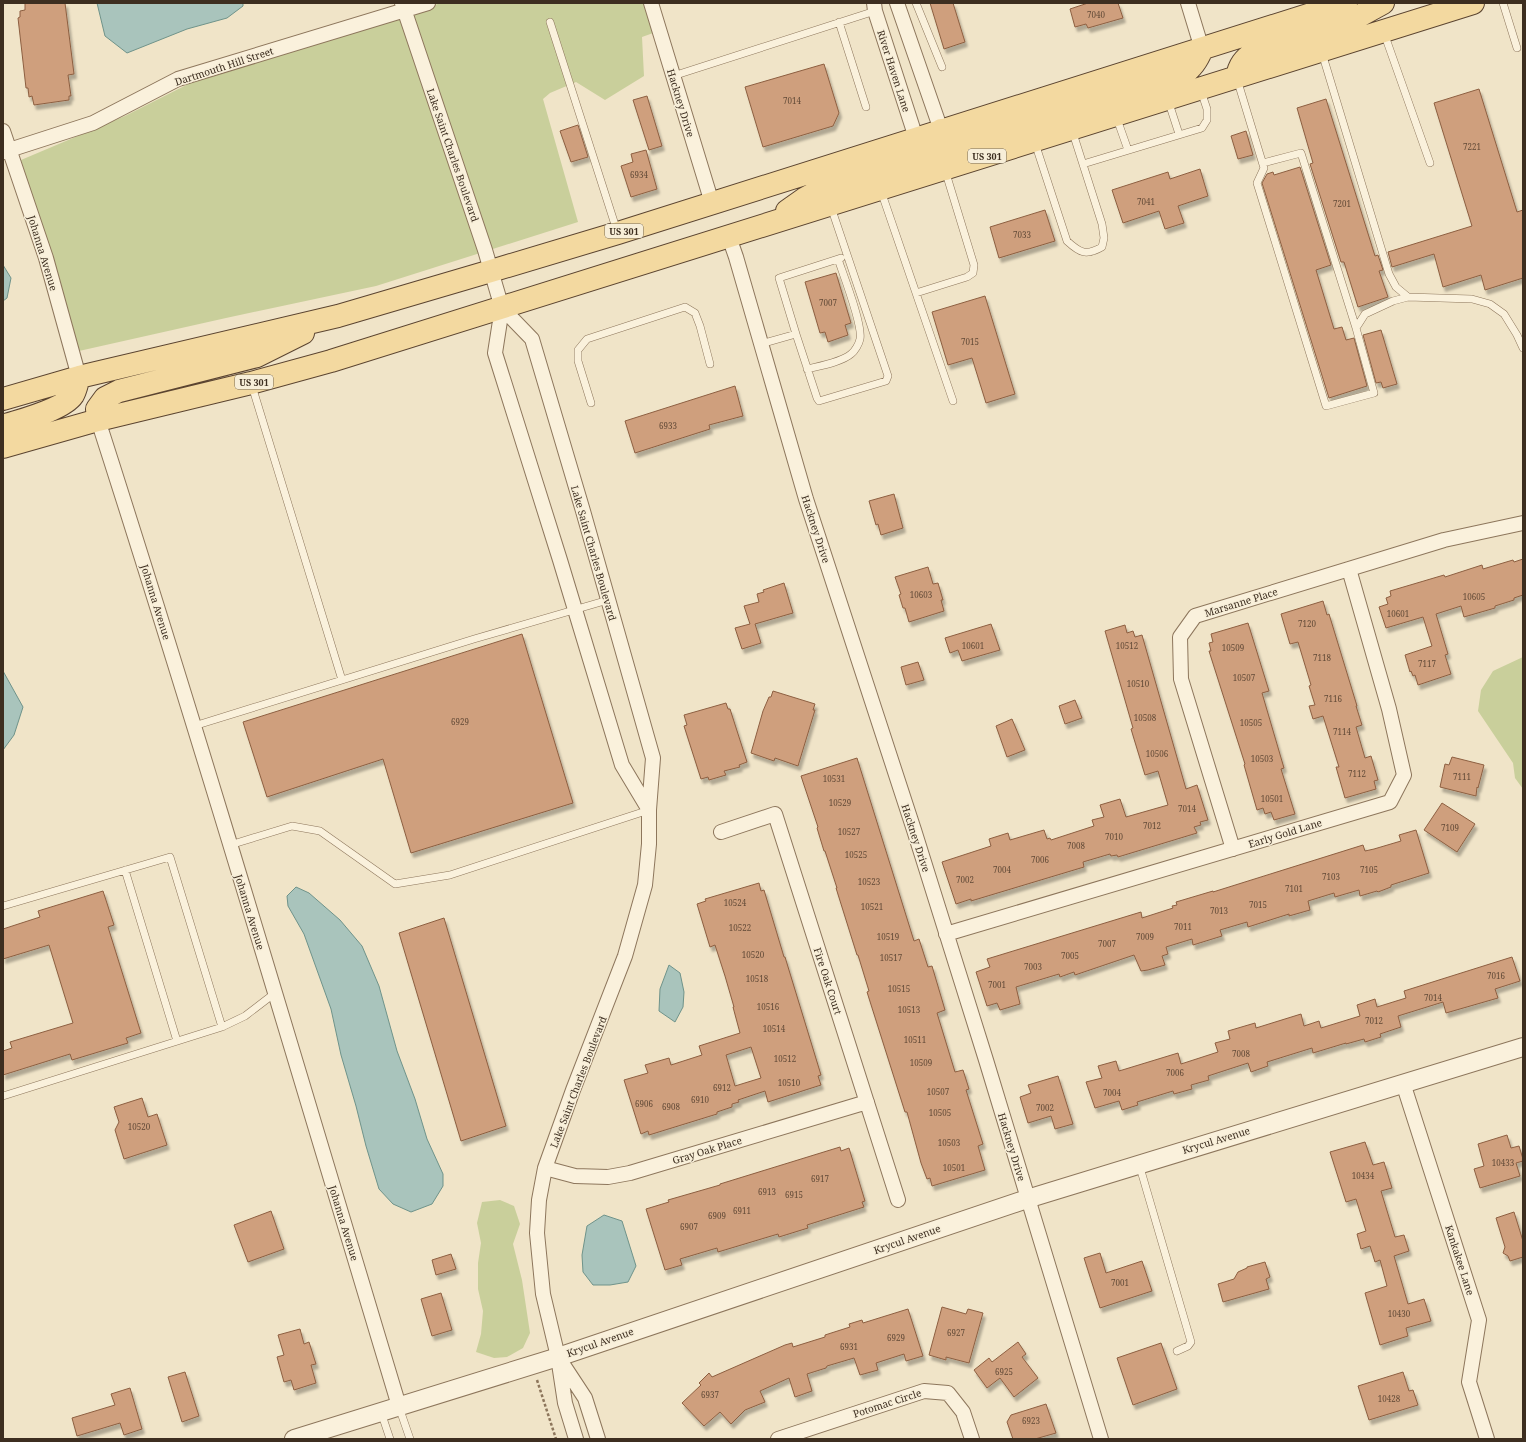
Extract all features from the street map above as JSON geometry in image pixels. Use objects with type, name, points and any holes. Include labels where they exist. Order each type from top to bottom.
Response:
[{"type":"main road","name":"US 301","points":[[3,399],[79,377],[338,316],[491,271],[618,233],[1346,3]]},
{"type":"main road","points":[[1237,77],[1238,68],[1244,59],[1254,52],[1341,26],[1383,3]]},
{"type":"main road","name":"US 301","points":[[3,447],[98,420],[252,383],[331,361],[764,226],[827,197],[881,189],[1034,141],[1069,120],[1116,115],[1473,3]]},
{"type":"main road","points":[[994,154],[1058,114],[1069,120],[1182,75],[1198,60],[1202,49]]},
{"type":"main road","points":[[945,169],[944,156],[950,149],[1025,124],[1077,88]]},
{"type":"main road","points":[[827,197],[920,157],[932,149],[939,141],[941,130]]},
{"type":"main road","points":[[98,420],[96,409],[105,398],[119,390],[257,356],[338,316]]},
{"type":"main road","points":[[3,426],[55,408],[68,400],[74,394],[79,377]]},
{"type":"street","name":"Dartmouth Hill Street","points":[[6,151],[93,123],[178,79],[403,7],[428,3]]},
{"type":"street","name":"Hackney Drive","points":[[651,3],[712,203]]},
{"type":"street","points":[[897,3],[941,130]]},
{"type":"street","points":[[1188,3],[1202,49]]},
{"type":"street","name":"Lake Saint Charles Boulevard","points":[[403,7],[485,250],[502,308],[495,353],[622,765],[649,810]]},
{"type":"street","name":"River Haven Lane","points":[[875,7],[916,138]]},
{"type":"street","name":"Johanna Avenue","points":[[3,131],[6,151],[46,258],[79,377]]},
{"type":"street","name":"Hackney Drive","points":[[729,237],[806,499],[986,1060],[1101,1439]]},
{"type":"street","name":"Lake Saint Charles Boulevard","points":[[502,308],[532,339],[653,758],[649,810],[649,844],[645,885],[625,956],[573,1090],[545,1168],[539,1200],[537,1233],[543,1294],[558,1356],[565,1403],[576,1439]]},
{"type":"street","name":"Johanna Avenue","points":[[98,420],[132,524],[194,726],[399,1406]]},
{"type":"street","name":"Marsanne Place","points":[[1233,849],[1181,679],[1180,638],[1195,616],[1444,540],[1523,523]]},
{"type":"street","name":"Early Gold Lane","points":[[946,934],[1390,802],[1404,775],[1389,708],[1349,569]]},
{"type":"street","name":"Fire Oak Court","points":[[721,832],[774,814],[898,1200]]},
{"type":"street","name":"Krycul Avenue","points":[[294,1439],[558,1356],[1027,1199],[1523,1047]]},
{"type":"street","name":"Kankakee Lane","points":[[1404,1083],[1479,1320],[1469,1382],[1487,1439]]},
{"type":"street","name":"Gray Oak Place","points":[[545,1168],[576,1176],[608,1177],[630,1174],[867,1102]]},
{"type":"street","name":"Lake Saint Charles Boulevard","points":[[558,1356],[585,1398],[598,1439]]},
{"type":"street","name":"Potomac Circle","points":[[778,1439],[924,1391],[948,1393],[963,1412],[972,1439]]},
{"type":"lane","points":[[916,3],[942,67]]},
{"type":"lane","points":[[1503,3],[1517,48]]},
{"type":"lane","points":[[673,76],[839,22],[875,7]]},
{"type":"lane","points":[[550,22],[618,233]]},
{"type":"lane","points":[[839,22],[866,107]]},
{"type":"lane","points":[[1384,31],[1430,163]]},
{"type":"lane","points":[[1321,51],[1389,274],[1396,287],[1408,297]]},
{"type":"lane","points":[[1237,77],[1262,163],[1264,168],[1257,183],[1326,406],[1374,392],[1356,328],[1301,153],[1262,163]]},
{"type":"lane","points":[[1083,164],[1202,128],[1207,120],[1207,109],[1200,89]]},
{"type":"lane","points":[[1167,99],[1179,134]]},
{"type":"lane","points":[[1116,115],[1128,150]]},
{"type":"lane","points":[[1034,141],[1067,241],[1078,251],[1091,253],[1102,247],[1104,238],[1102,224],[1069,120]]},
{"type":"lane","points":[[916,293],[967,277],[973,273],[974,265],[945,169]]},
{"type":"lane","points":[[881,189],[953,401]]},
{"type":"lane","points":[[827,197],[888,376],[886,380],[819,401],[807,370],[779,278],[847,256]]},
{"type":"lane","points":[[807,370],[843,359],[851,355],[856,350],[860,339],[859,324],[838,259]]},
{"type":"lane","points":[[1356,328],[1365,314],[1408,297],[1472,299],[1490,304],[1504,314],[1523,348]]},
{"type":"lane","points":[[591,403],[578,361],[578,350],[587,339],[594,336],[685,307],[695,313],[710,364]]},
{"type":"lane","points":[[761,344],[796,334]]},
{"type":"lane","points":[[252,383],[342,680]]},
{"type":"lane","points":[[194,726],[608,600]]},
{"type":"lane","points":[[230,844],[292,826],[320,831],[395,884],[450,875],[649,810]]},
{"type":"lane","points":[[3,906],[170,857],[222,1026]]},
{"type":"lane","points":[[125,870],[177,1041]]},
{"type":"lane","points":[[3,1096],[222,1026],[244,1016],[275,993]]},
{"type":"lane","points":[[1139,1164],[1191,1342],[1188,1346],[1177,1351]]},
{"type":"lane","points":[[399,1406],[410,1439]]},
{"type":"lane","points":[[381,1412],[390,1439]]},
{"type":"path","points":[[532,1364],[556,1439]]},
{"type":"green space","points":[[441,3],[647,3],[656,32],[642,37],[644,76],[605,100],[576,82],[550,93],[543,99],[578,222],[376,286],[79,351],[21,160],[125,116],[212,72]]},
{"type":"green space","points":[[1523,657],[1523,789],[1515,778],[1513,763],[1478,711],[1481,690],[1493,671]]},
{"type":"green space","points":[[500,1200],[514,1206],[520,1224],[513,1244],[522,1280],[530,1333],[523,1348],[507,1357],[494,1358],[476,1352],[481,1334],[483,1311],[478,1289],[478,1263],[481,1243],[477,1223],[482,1202]]},
{"type":"water","points":[[97,3],[243,3],[243,6],[227,18],[187,29],[127,53],[105,36]]},
{"type":"water","points":[[3,265],[11,278],[7,298],[3,301]]},
{"type":"water","points":[[3,671],[23,707],[14,735],[3,750]]},
{"type":"water","points":[[296,887],[309,893],[340,920],[362,946],[379,986],[397,1051],[415,1099],[427,1139],[443,1174],[443,1186],[432,1204],[411,1212],[393,1204],[379,1189],[341,1055],[331,1009],[304,934],[288,906],[287,896]]},
{"type":"water","points":[[669,965],[680,973],[684,992],[683,1007],[675,1022],[659,1011],[660,989]]},
{"type":"water","points":[[604,1215],[622,1221],[636,1266],[628,1282],[610,1285],[593,1285],[583,1272],[582,1255],[587,1226]]},
{"type":"building","points":[[25,3],[65,3],[74,74],[68,75],[71,96],[69,96],[69,100],[34,105],[32,96],[29,97],[28,88],[26,88],[18,18],[20,17],[20,11],[25,10]]},
{"type":"building","points":[[930,3],[953,3],[965,42],[944,49]]},
{"type":"building","points":[[1088,3],[1118,3],[1123,18],[1088,28],[1086,24],[1075,27],[1070,9]]},
{"type":"building","points":[[824,64],[839,113],[833,126],[763,147],[745,87]]},
{"type":"building","points":[[1479,89],[1517,212],[1523,210],[1523,278],[1485,290],[1481,275],[1443,287],[1434,254],[1392,267],[1388,252],[1472,226],[1434,103]]},
{"type":"building","points":[[647,96],[662,146],[649,150],[633,100]]},
{"type":"building","points":[[1326,99],[1375,256],[1378,255],[1383,270],[1379,271],[1388,297],[1358,307],[1344,262],[1341,262],[1310,164],[1313,163],[1297,108]]},
{"type":"building","points":[[578,125],[588,157],[571,162],[560,131]]},
{"type":"building","points":[[1246,131],[1253,155],[1238,159],[1231,136]]},
{"type":"building","points":[[646,150],[657,189],[631,197],[621,166],[633,162],[631,154]]},
{"type":"building","points":[[1300,167],[1331,265],[1316,270],[1334,329],[1342,327],[1346,340],[1354,338],[1367,386],[1329,398],[1262,183],[1267,174],[1273,172],[1274,175]]},
{"type":"building","points":[[1200,169],[1208,196],[1178,206],[1184,223],[1165,229],[1159,211],[1123,223],[1112,190],[1168,172],[1170,179]]},
{"type":"building","points":[[1045,210],[1055,241],[999,258],[990,227]]},
{"type":"building","points":[[836,273],[851,323],[845,325],[848,335],[828,342],[825,332],[820,333],[805,282]]},
{"type":"building","points":[[985,296],[1015,394],[986,403],[972,358],[948,365],[932,312]]},
{"type":"building","points":[[1381,330],[1397,384],[1383,388],[1381,382],[1376,383],[1363,335]]},
{"type":"building","points":[[735,386],[743,416],[709,425],[710,429],[635,453],[625,421]]},
{"type":"building","points":[[894,494],[903,528],[881,535],[878,524],[876,525],[869,501]]},
{"type":"building","points":[[1523,559],[1523,595],[1514,598],[1514,600],[1495,606],[1495,608],[1464,617],[1461,606],[1436,614],[1448,654],[1445,655],[1451,674],[1418,685],[1415,675],[1413,676],[1411,671],[1410,672],[1405,655],[1432,646],[1423,617],[1386,628],[1379,607],[1388,604],[1386,598],[1391,596],[1390,591],[1444,575],[1445,577],[1482,565],[1483,569],[1513,560],[1514,562]]},
{"type":"building","points":[[928,567],[933,584],[938,583],[943,600],[941,600],[944,611],[909,622],[905,608],[903,608],[899,595],[901,594],[895,577]]},
{"type":"building","points":[[784,583],[793,613],[755,624],[761,643],[742,649],[735,628],[750,624],[744,606],[759,602],[757,594],[764,592],[763,590]]},
{"type":"building","points":[[1323,601],[1327,615],[1329,614],[1357,706],[1362,725],[1356,727],[1365,758],[1371,756],[1378,780],[1374,781],[1376,789],[1345,798],[1336,767],[1339,767],[1323,716],[1313,719],[1309,706],[1315,705],[1309,686],[1311,685],[1298,642],[1290,644],[1281,614]]},
{"type":"building","points":[[1248,623],[1269,691],[1262,693],[1284,768],[1281,769],[1295,814],[1274,820],[1271,812],[1265,814],[1263,808],[1257,810],[1244,765],[1245,764],[1209,651],[1211,651],[1209,643],[1213,642],[1211,634]]},
{"type":"building","points":[[991,624],[1000,650],[962,661],[958,650],[950,653],[945,638]]},
{"type":"building","points":[[1125,625],[1127,633],[1133,631],[1135,637],[1142,635],[1186,789],[1197,785],[1208,820],[1200,822],[1201,825],[1194,827],[1197,833],[1118,857],[1117,855],[1111,856],[1110,854],[1083,862],[1084,867],[971,901],[971,899],[956,904],[942,862],[991,846],[989,839],[1008,833],[1010,840],[1044,830],[1047,839],[1050,838],[1051,840],[1094,826],[1092,820],[1104,817],[1100,805],[1120,799],[1126,817],[1168,805],[1158,771],[1145,775],[1105,631]]},
{"type":"building","points":[[522,634],[573,803],[411,853],[383,759],[267,797],[243,722]]},
{"type":"building","points":[[918,662],[924,680],[906,685],[901,667]]},
{"type":"building","points":[[773,691],[815,704],[813,710],[815,710],[798,766],[775,758],[774,761],[751,753],[763,711]]},
{"type":"building","points":[[1075,700],[1082,718],[1065,724],[1059,706]]},
{"type":"building","points":[[726,703],[728,709],[730,709],[747,762],[739,765],[740,767],[724,771],[726,775],[709,780],[708,777],[701,779],[684,726],[687,725],[684,715]]},
{"type":"building","points":[[1012,719],[1025,750],[1007,757],[996,726]]},
{"type":"building","points":[[1452,757],[1484,765],[1478,788],[1477,787],[1476,796],[1440,787],[1445,764],[1449,765]]},
{"type":"building","points":[[857,758],[914,941],[919,939],[928,967],[932,966],[945,1010],[937,1013],[955,1072],[963,1070],[969,1089],[966,1090],[983,1144],[978,1146],[985,1170],[932,1186],[930,1178],[927,1179],[921,1163],[907,1112],[905,1112],[867,992],[869,991],[858,955],[801,776]]},
{"type":"building","points":[[1442,803],[1475,824],[1457,852],[1424,830]]},
{"type":"building","points":[[1416,830],[1429,873],[1391,885],[1391,887],[1378,892],[1360,896],[1359,890],[1335,897],[1334,893],[1308,901],[1310,910],[1289,916],[1289,914],[1248,927],[1247,922],[1220,930],[1222,936],[1193,945],[1192,939],[1166,947],[1168,954],[1162,956],[1165,965],[1141,971],[1134,955],[1075,975],[1074,972],[1060,977],[1059,974],[1016,987],[1020,1004],[1000,1010],[997,1003],[987,1006],[976,972],[990,967],[987,959],[1141,912],[1142,918],[1173,908],[1172,906],[1177,905],[1176,902],[1213,892],[1363,845],[1365,851],[1401,841],[1399,835]]},
{"type":"building","points":[[759,883],[761,891],[764,890],[821,1075],[818,1076],[821,1085],[768,1102],[765,1091],[738,1100],[739,1102],[732,1104],[732,1107],[717,1112],[717,1114],[649,1135],[648,1131],[641,1134],[624,1080],[648,1073],[645,1065],[669,1058],[671,1065],[702,1055],[699,1046],[740,1033],[734,1007],[715,945],[710,947],[697,904],[706,901],[705,899]],"holes":[[[751,1047],[761,1078],[735,1086],[726,1055]]]},
{"type":"building","points":[[103,891],[114,925],[108,927],[141,1033],[126,1038],[128,1043],[72,1060],[70,1054],[3,1075],[3,1051],[12,1048],[10,1042],[73,1023],[49,945],[3,959],[3,929],[40,917],[38,911]]},
{"type":"building","points":[[444,918],[506,1126],[461,1141],[399,933]]},
{"type":"building","points":[[1512,957],[1520,981],[1495,989],[1498,998],[1446,1013],[1443,1002],[1398,1016],[1401,1027],[1380,1034],[1381,1037],[1365,1042],[1364,1039],[1313,1053],[1312,1048],[1267,1062],[1268,1066],[1251,1072],[1248,1063],[1208,1076],[1209,1080],[1191,1085],[1192,1089],[1174,1094],[1173,1091],[1137,1102],[1138,1105],[1122,1110],[1119,1101],[1095,1108],[1086,1082],[1102,1078],[1098,1066],[1116,1061],[1119,1071],[1178,1053],[1181,1064],[1218,1052],[1215,1043],[1230,1039],[1228,1031],[1255,1023],[1256,1028],[1301,1014],[1304,1026],[1319,1021],[1321,1028],[1360,1016],[1357,1005],[1375,999],[1377,1007],[1406,998],[1404,991]]},
{"type":"building","points":[[1058,1076],[1073,1124],[1055,1129],[1051,1116],[1028,1123],[1020,1097],[1031,1093],[1028,1085]]},
{"type":"building","points":[[142,1098],[148,1117],[157,1114],[167,1145],[124,1159],[115,1130],[119,1122],[114,1107]]},
{"type":"building","points":[[1507,1135],[1511,1148],[1519,1146],[1523,1161],[1516,1163],[1520,1176],[1480,1188],[1474,1169],[1484,1166],[1478,1144]]},
{"type":"building","points":[[1365,1142],[1373,1165],[1384,1162],[1392,1188],[1381,1191],[1395,1237],[1404,1235],[1409,1251],[1394,1256],[1408,1304],[1424,1299],[1431,1321],[1406,1328],[1408,1336],[1380,1345],[1365,1293],[1387,1286],[1380,1260],[1375,1262],[1370,1246],[1361,1249],[1357,1234],[1366,1231],[1356,1199],[1346,1202],[1330,1152]]},
{"type":"building","points":[[840,1147],[841,1151],[849,1148],[865,1201],[862,1202],[864,1207],[807,1225],[808,1228],[779,1237],[778,1234],[718,1252],[717,1248],[680,1259],[682,1265],[665,1270],[646,1209],[669,1202],[668,1200]]},
{"type":"building","points":[[271,1211],[284,1249],[248,1262],[234,1225]]},
{"type":"building","points":[[1514,1212],[1523,1241],[1523,1257],[1510,1261],[1508,1256],[1503,1253],[1505,1247],[1496,1218]]},
{"type":"building","points":[[1100,1253],[1106,1273],[1142,1261],[1152,1291],[1100,1308],[1084,1258]]},
{"type":"building","points":[[451,1254],[456,1269],[436,1275],[432,1260]]},
{"type":"building","points":[[1265,1262],[1270,1277],[1266,1279],[1269,1289],[1223,1302],[1218,1284],[1234,1279],[1238,1272],[1247,1267]]},
{"type":"building","points":[[441,1293],[452,1330],[432,1336],[421,1299]]},
{"type":"building","points":[[942,1307],[966,1314],[968,1309],[983,1313],[969,1363],[946,1357],[946,1360],[929,1355]]},
{"type":"building","points":[[908,1309],[923,1356],[906,1361],[904,1354],[876,1363],[878,1370],[860,1375],[854,1358],[827,1366],[826,1368],[807,1374],[812,1391],[795,1397],[789,1378],[760,1391],[765,1402],[745,1410],[731,1424],[720,1412],[704,1426],[682,1403],[701,1385],[699,1383],[709,1373],[712,1377],[785,1345],[792,1343],[793,1347],[850,1327],[849,1324],[862,1320],[863,1323]]},
{"type":"building","points":[[300,1329],[304,1344],[309,1342],[316,1364],[311,1365],[316,1383],[294,1390],[291,1380],[284,1382],[277,1357],[284,1355],[278,1335]]},
{"type":"building","points":[[1018,1342],[1026,1354],[1022,1357],[1038,1378],[1014,1397],[1000,1378],[987,1388],[974,1370],[989,1358],[992,1362]]},
{"type":"building","points":[[1161,1343],[1177,1389],[1133,1405],[1117,1358]]},
{"type":"building","points":[[185,1372],[199,1416],[182,1422],[168,1377]]},
{"type":"building","points":[[1403,1372],[1409,1391],[1413,1390],[1418,1405],[1369,1420],[1358,1386]]},
{"type":"building","points":[[130,1388],[142,1429],[124,1435],[120,1423],[77,1436],[72,1418],[115,1405],[111,1394]]},
{"type":"building","points":[[1046,1404],[1056,1433],[1035,1439],[1013,1439],[1007,1422],[1011,1415]]}]
